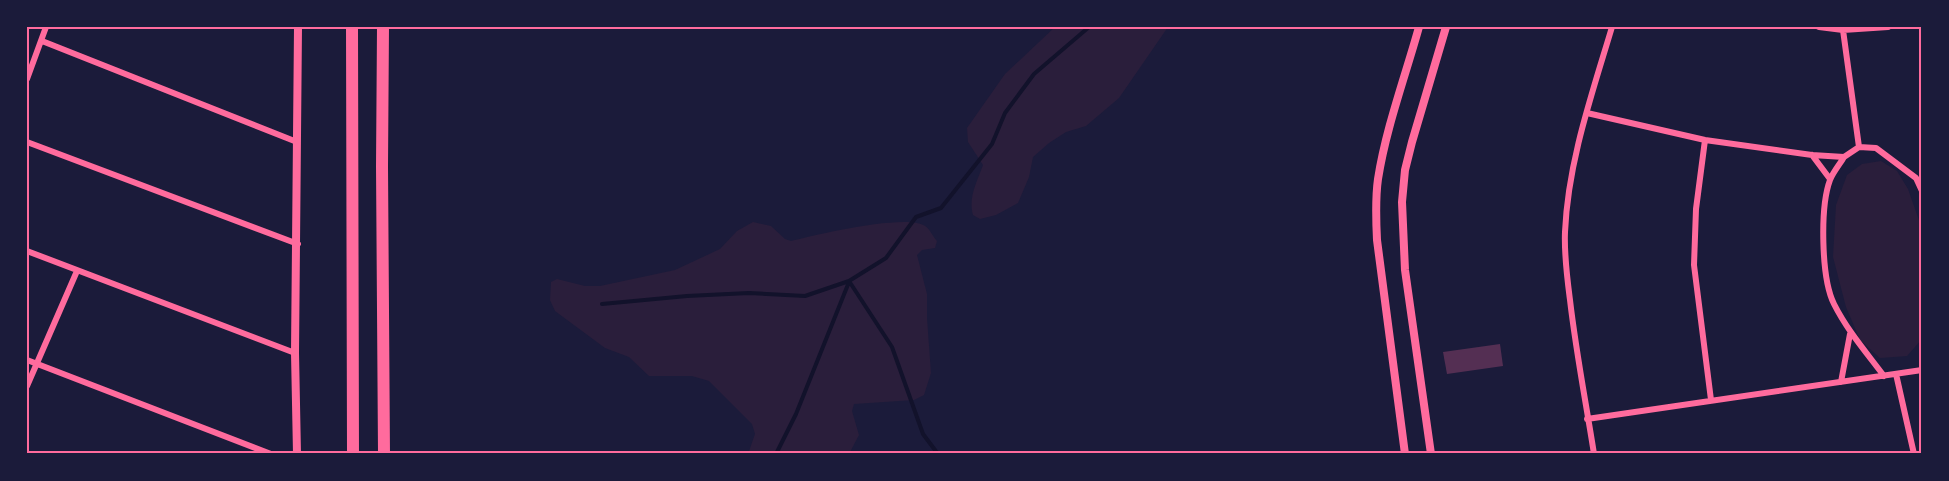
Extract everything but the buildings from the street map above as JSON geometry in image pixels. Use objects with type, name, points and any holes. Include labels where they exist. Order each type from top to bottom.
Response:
[{"type":"highway","points":[[352,27],[353,454]]},
{"type":"highway","points":[[383,27],[381,166],[384,454]]},
{"type":"street","points":[[27,79],[46,27]]},
{"type":"street","points":[[297,454],[295,353],[298,27]]},
{"type":"street","points":[[1405,454],[1377,240],[1376,208],[1378,180],[1385,147],[1419,27]]},
{"type":"street","points":[[1431,454],[1405,270],[1402,202],[1405,170],[1412,142],[1446,27]]},
{"type":"street","points":[[1593,454],[1565,257],[1566,220],[1571,180],[1587,113],[1612,27]]},
{"type":"street","points":[[1819,27],[1843,30],[1888,27]]},
{"type":"street","points":[[1843,30],[1858,147]]},
{"type":"street","points":[[42,41],[297,142]]},
{"type":"street","points":[[1587,113],[1705,140],[1812,155],[1844,157]]},
{"type":"street","points":[[1705,140],[1696,209],[1694,255],[1696,292],[1711,400]]},
{"type":"street","points":[[27,142],[297,244]]},
{"type":"street","points":[[1884,376],[1850,334],[1832,301],[1823,253],[1826,200],[1830,179],[1844,157],[1858,147],[1876,148],[1916,178],[1922,190]]},
{"type":"street","points":[[1812,155],[1830,179]]},
{"type":"street","points":[[27,251],[295,353]]},
{"type":"street","points":[[27,386],[77,271]]},
{"type":"street","points":[[1841,382],[1850,334]]},
{"type":"street","points":[[27,360],[271,454]]},
{"type":"street","points":[[1587,418],[1884,376],[1921,368]]},
{"type":"street","points":[[1896,374],[1914,454]]},
{"type":"shaded area","points":[[1055,27],[1168,27],[1119,98],[1086,126],[1066,132],[1033,157],[1029,177],[1018,203],[996,215],[980,219],[973,215],[972,202],[983,165],[968,142],[967,128],[1005,74]]},
{"type":"shaded area","points":[[1881,161],[1897,171],[1908,189],[1922,229],[1922,339],[1907,356],[1880,358],[1860,340],[1846,307],[1833,257],[1836,205],[1847,175],[1862,164]]},
{"type":"shaded area","points":[[753,222],[771,226],[785,239],[791,241],[860,226],[881,223],[915,223],[927,227],[937,241],[935,248],[922,250],[917,255],[927,294],[931,373],[924,395],[914,400],[854,404],[852,411],[859,435],[849,454],[748,454],[755,434],[752,424],[709,381],[692,376],[649,376],[629,357],[605,348],[555,311],[550,300],[551,282],[557,279],[585,286],[600,286],[675,270],[720,249],[737,231]]},
{"type":"waterway","points":[[602,304],[749,293],[805,296],[849,281],[886,258],[916,217],[941,208],[992,144],[1005,113],[1034,74],[1089,27]]},
{"type":"waterway","points":[[849,281],[892,347],[923,434],[938,454]]},
{"type":"waterway","points":[[776,454],[796,414],[849,282]]}]
